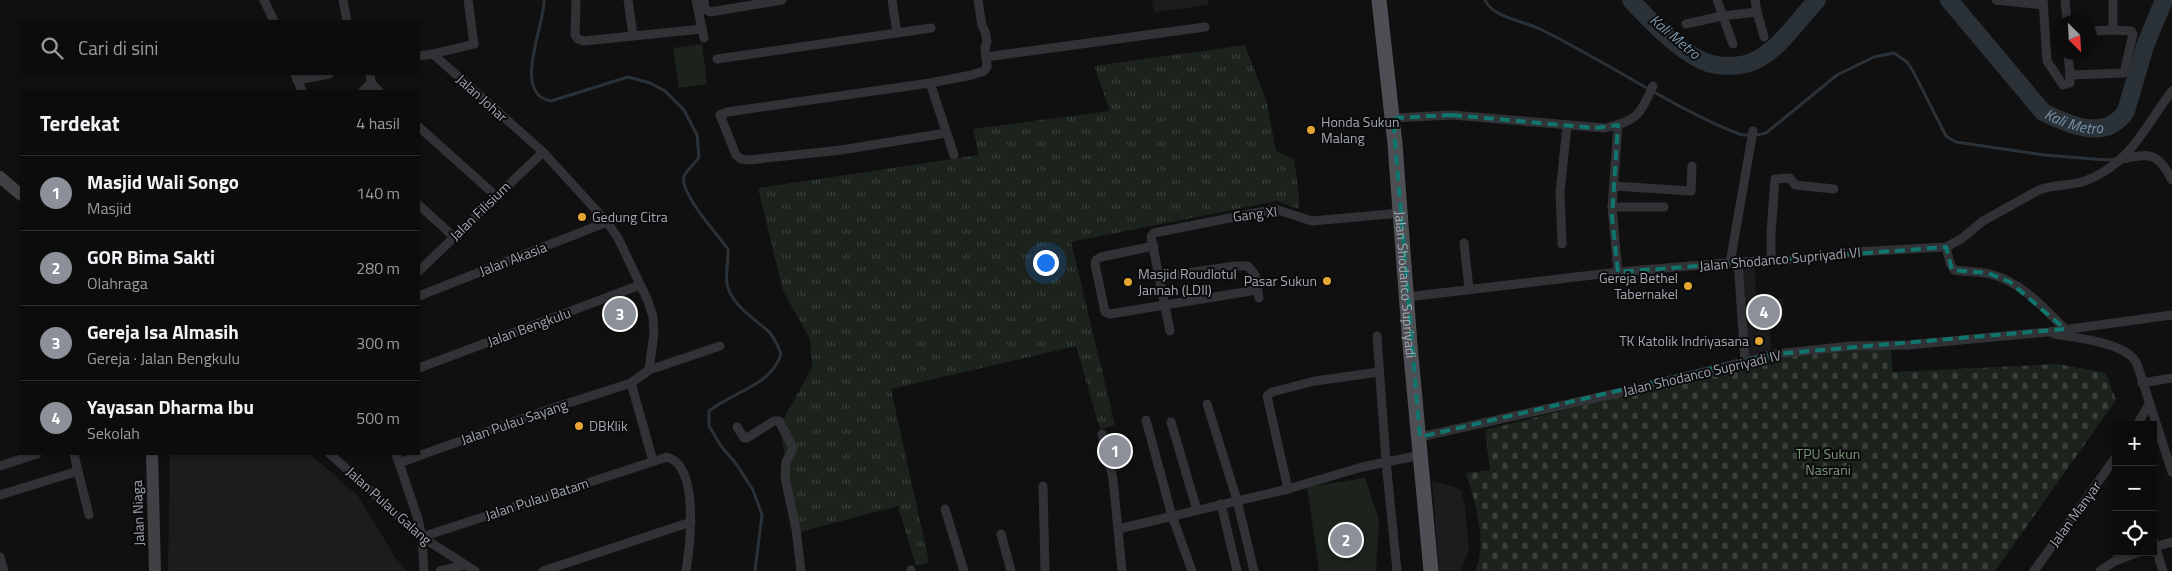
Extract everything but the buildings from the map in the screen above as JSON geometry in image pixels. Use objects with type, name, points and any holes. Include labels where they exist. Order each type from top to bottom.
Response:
[{"type":"main road","name":"Jalan Shodanco Supriyadi","points":[[1379,0],[1393,118],[1431,571]]},
{"type":"street","points":[[264,0],[274,20]]},
{"type":"street","points":[[344,0],[347,20]]},
{"type":"street","points":[[420,56],[474,44],[468,0]]},
{"type":"street","points":[[576,0],[575,35],[578,39],[584,41],[633,36],[703,33],[696,0]]},
{"type":"street","points":[[628,0],[633,36]]},
{"type":"street","points":[[704,0],[706,9],[710,12],[782,0]]},
{"type":"street","points":[[892,0],[897,33]]},
{"type":"street","points":[[946,133],[841,150],[749,160],[741,159],[736,155],[720,118],[722,113],[727,112],[930,83],[979,73],[987,67],[985,47],[987,42],[982,26],[978,0]]},
{"type":"street","points":[[1717,0],[1733,44]]},
{"type":"street","points":[[1755,0],[1764,37]]},
{"type":"street","points":[[1996,0],[2043,2],[2047,61],[2064,86],[2070,83],[2069,60]]},
{"type":"street","points":[[2065,0],[2066,15]]},
{"type":"street","points":[[2113,0],[2113,30]]},
{"type":"street","points":[[1686,24],[1722,16],[1757,12]]},
{"type":"street","points":[[986,57],[1205,27]]},
{"type":"street","points":[[717,59],[931,28]]},
{"type":"street","points":[[2070,75],[2124,73],[2133,34],[2131,31],[2097,30]]},
{"type":"street","name":"Jalan Johar","points":[[433,54],[543,152],[608,222],[618,238],[653,316],[654,333],[649,370]]},
{"type":"street","points":[[302,90],[296,77],[318,75]]},
{"type":"street","points":[[370,75],[371,84],[378,90]]},
{"type":"street","points":[[930,83],[954,155]]},
{"type":"street","points":[[364,90],[371,84]]},
{"type":"street","points":[[1393,118],[1452,115],[1528,120],[1595,128],[1628,122],[1638,115],[1651,90]]},
{"type":"street","points":[[2065,329],[2047,311],[2010,282],[1988,274],[1954,270],[1946,247],[1961,239],[1984,221],[2047,186],[2084,181],[2100,174],[2123,159],[2172,91]]},
{"type":"street","points":[[1618,125],[1612,207],[1618,272]]},
{"type":"street","points":[[1562,244],[1560,192],[1567,126]]},
{"type":"street","points":[[420,128],[496,196]]},
{"type":"street","points":[[1745,361],[1734,263],[1752,135]]},
{"type":"street","name":"Jalan Filisium","points":[[420,270],[543,152]]},
{"type":"street","points":[[2123,159],[2145,155],[2155,157],[2163,163],[2172,180]]},
{"type":"street","points":[[1614,186],[1690,191],[1692,166]]},
{"type":"street","points":[[0,177],[20,194]]},
{"type":"street","points":[[1771,261],[1771,226],[1775,179],[1790,178],[1796,185],[1834,189]]},
{"type":"street","points":[[420,206],[454,237]]},
{"type":"street","points":[[1612,207],[1664,207]]},
{"type":"street","name":"Gang XI","points":[[1154,246],[1151,237],[1154,233],[1266,210],[1284,211],[1312,221],[1400,213]]},
{"type":"street","name":"Jalan Akasia","points":[[420,296],[608,222]]},
{"type":"street","points":[[1464,243],[1469,289]]},
{"type":"street","points":[[1160,277],[1235,266],[1248,266],[1256,275],[1258,294],[1165,306],[1110,314],[1105,312],[1103,307],[1095,264],[1096,260],[1101,257],[1154,246],[1165,306],[1170,331]]},
{"type":"street","name":"Jalan Shodanco Supriyadi VI","points":[[1407,298],[1618,272],[1809,259],[1854,252],[1946,247]]},
{"type":"street","name":"Jalan Bengkulu","points":[[420,368],[640,285]]},
{"type":"street","points":[[2048,332],[2172,315]]},
{"type":"street","points":[[2048,332],[2122,349],[2135,359],[2172,472]]},
{"type":"street","name":"Jalan Shodanco Supriyadi IV","points":[[1420,437],[1609,395],[1775,354],[1850,346],[1908,345],[2048,332]]},
{"type":"street","points":[[1377,336],[1386,461],[1397,571]]},
{"type":"street","name":"Jalan Pulau Sayang","points":[[399,463],[537,413],[631,383],[649,370],[720,346]]},
{"type":"street","points":[[1288,489],[1267,396],[1272,392],[1315,381],[1379,372]]},
{"type":"street","points":[[2142,382],[2172,378]]},
{"type":"street","points":[[631,383],[653,461]]},
{"type":"street","points":[[1207,404],[1236,500],[1254,571]]},
{"type":"street","points":[[2138,421],[2149,404]]},
{"type":"street","points":[[1146,420],[1172,516],[1192,571]]},
{"type":"street","points":[[737,427],[744,438],[747,438],[774,421],[779,421],[793,448],[786,462],[785,477],[796,529],[801,571]]},
{"type":"street","points":[[1172,422],[1197,510]]},
{"type":"street","points":[[1102,434],[1113,480],[1122,571]]},
{"type":"street","points":[[0,466],[34,455]]},
{"type":"street","points":[[74,455],[89,515]]},
{"type":"street","name":"Jalan Niaga","points":[[152,455],[155,571]]},
{"type":"street","name":"Jalan Pulau Galang","points":[[331,455],[422,537],[475,571]]},
{"type":"street","points":[[396,455],[418,519],[422,537],[424,571]]},
{"type":"street","points":[[1118,529],[1288,489],[1386,461],[1421,455]]},
{"type":"street","name":"Jalan Pulau Batam","points":[[422,537],[668,457],[675,460],[680,466],[687,484],[691,522]]},
{"type":"street","name":"Jalan Manyar","points":[[2034,571],[2112,462]]},
{"type":"street","points":[[0,495],[78,471]]},
{"type":"street","points":[[1043,486],[1045,571]]},
{"type":"street","points":[[1221,504],[1237,571]]},
{"type":"street","points":[[945,509],[964,571]]},
{"type":"street","points":[[543,571],[691,522],[686,571]]},
{"type":"street","points":[[1001,534],[1011,571]]},
{"type":"street","points":[[2157,544],[2172,542]]},
{"type":"street","points":[[2157,553],[2163,571]]},
{"type":"street","points":[[2100,571],[2115,561],[2128,556]]},
{"type":"street","points":[[0,557],[4,571]]},
{"type":"street","points":[[2115,561],[2119,571]]},
{"type":"street","points":[[440,571],[465,565]]},
{"type":"highlighted area","points":[[1452,115],[1595,128],[1618,125],[1612,217],[1618,272],[1946,247],[1952,270],[1988,273],[2010,282],[2065,329],[1775,354],[1420,437],[1393,118]]},
{"type":"shaded area","points":[[1152,0],[1208,0],[1209,5],[1154,12]]},
{"type":"shaded area","points":[[1755,264],[1756,301],[1783,299],[1783,322],[1770,324],[1771,351],[1748,356],[1740,265]]},
{"type":"shaded area","points":[[170,455],[311,455],[358,496],[395,557],[407,571],[168,571]]},
{"type":"shaded area","points":[[1432,481],[1461,491],[1465,505],[1469,549],[1461,571],[1439,571]]},
{"type":"green space","points":[[702,44],[707,84],[679,88],[673,48]]},
{"type":"green space","points":[[1245,45],[1267,103],[1276,151],[1294,159],[1299,209],[1277,201],[1071,242],[1115,425],[1100,429],[1076,346],[891,389],[929,562],[916,566],[898,506],[800,532],[780,425],[812,368],[810,339],[783,291],[758,188],[979,155],[973,129],[1110,111],[1094,66]]},
{"type":"green space","name":"TPU Sukun Nasrani","points":[[1850,350],[1891,350],[1893,372],[2058,364],[2106,373],[2116,400],[1995,571],[1475,571],[1479,560],[1480,548],[1479,522],[1466,473],[1490,470],[1485,430],[1772,358]]},
{"type":"green space","points":[[1365,478],[1379,520],[1376,571],[1319,571],[1307,487]]},
{"type":"waterway","points":[[544,0],[531,73],[533,86],[539,96],[551,101],[628,77],[650,83],[665,91],[684,110],[697,135],[699,157],[684,176],[687,193],[700,214],[728,249],[726,278],[731,295],[745,312],[769,332],[776,341],[781,354],[769,374],[751,387],[709,411],[709,426],[753,490],[762,515],[755,571]]},
{"type":"waterway","points":[[1485,0],[1489,6],[1502,15],[1540,29],[1687,110],[1721,127],[1743,135],[1766,133],[1837,75],[1874,57],[1894,53],[1907,62],[1946,136],[1956,142],[2044,155],[2106,160],[2117,159]]},
{"type":"waterway","name":"Kali Metro","points":[[1631,0],[1677,45],[1698,59],[1708,63],[1731,66],[1749,63],[1772,50],[1817,0]]},
{"type":"waterway","name":"Kali Metro","points":[[1949,0],[2043,112],[2064,122],[2087,128],[2108,126],[2118,120],[2126,111],[2145,46],[2164,0]]},
{"type":"place","name":"Honda Sukun Malang","points":[[1311,130]]},
{"type":"place","name":"Gedung Citra","points":[[582,217]]},
{"type":"place","name":"Pasar Sukun","points":[[1327,281]]},
{"type":"place","name":"Masjid Roudlotul Jannah (LDII)","points":[[1128,282]]},
{"type":"place","name":"Gereja Bethel Tabernakel","points":[[1688,286]]},
{"type":"place","name":"Yayasan Dharma Ibu","points":[[1764,312]]},
{"type":"place","name":"Gereja Isa Almasih","points":[[620,314]]},
{"type":"place","name":"TK Katolik Indriyasana","points":[[1759,341]]},
{"type":"place","name":"DBKlik","points":[[579,426]]},
{"type":"place","name":"Masjid Wali Songo","points":[[1115,451]]},
{"type":"place","name":"GOR Bima Sakti","points":[[1346,540]]}]
